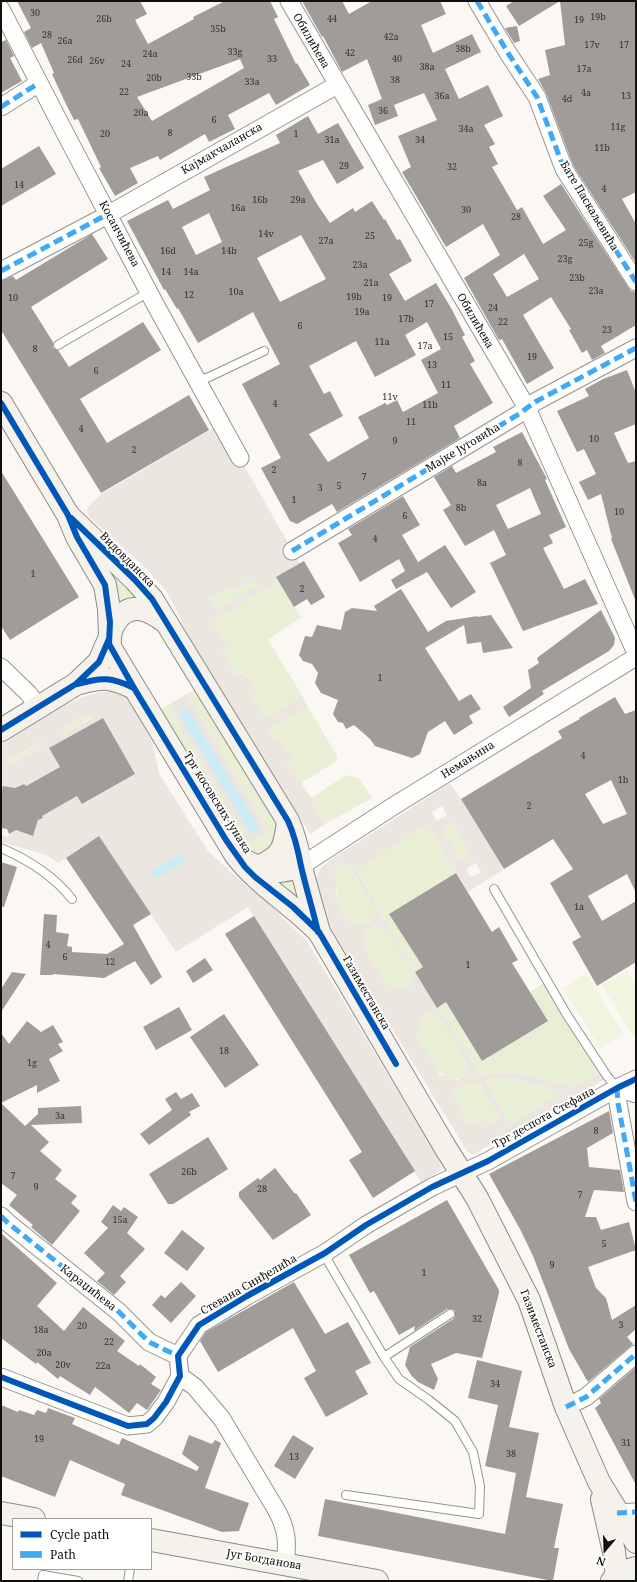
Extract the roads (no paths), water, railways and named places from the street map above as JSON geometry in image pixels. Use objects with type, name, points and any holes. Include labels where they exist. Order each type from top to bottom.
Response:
[{"type":"main road","name":"Видовданска","points":[[1,403],[68,515],[77,537],[105,585],[109,609],[110,636]]},
{"type":"main road","name":"Видовданска","points":[[68,515],[145,590],[167,623]]},
{"type":"main road","points":[[1,730],[76,684],[99,662],[116,621],[120,616],[127,611],[137,608],[155,615],[167,623],[288,822],[294,834],[319,932]]},
{"type":"main road","name":"Трг косовских јунака","points":[[110,636],[111,649],[235,854],[255,877],[293,907],[319,932]]},
{"type":"main road","points":[[76,684],[98,678],[108,678],[134,688]]},
{"type":"main road","points":[[257,867],[273,860],[283,849],[288,822]]},
{"type":"main road","points":[[235,854],[257,867],[276,872],[288,871],[301,866]]},
{"type":"main road","name":"Газиместанска","points":[[319,932],[477,1198],[529,1300],[566,1408],[599,1482],[614,1552],[622,1575]]},
{"type":"main road","name":"Газиместанска","points":[[599,1482],[627,1512],[636,1542]]},
{"type":"main road","points":[[1,1513],[28,1518]]},
{"type":"main road","name":"Југ Богданова","points":[[152,1540],[377,1581]]},
{"type":"street","name":"Обилићева","points":[[288,1],[527,408],[636,654]]},
{"type":"street","name":"Бате Паскаљевића","points":[[483,3],[508,53],[537,97],[564,169],[636,282]]},
{"type":"street","name":"Косанчићева","points":[[1,9],[150,294],[240,458]]},
{"type":"street","points":[[1,107],[39,83]]},
{"type":"street","name":"Кајмакчаланска","points":[[1,271],[108,214],[336,85]]},
{"type":"street","name":"Мајке Југовића","points":[[292,551],[535,402],[636,348]]},
{"type":"street","name":"Немањина","points":[[301,866],[395,805],[636,658]]},
{"type":"street","points":[[1,667],[28,693],[39,707]]},
{"type":"street","name":"Трг деспота Стефана","points":[[461,1173],[488,1161],[617,1088],[636,1079]]},
{"type":"street","points":[[636,1094],[617,1088],[618,1103],[636,1202]]},
{"type":"street","name":"Стевана Синђелића","points":[[178,1356],[199,1325],[247,1296],[325,1253],[366,1225],[432,1187],[461,1173]]},
{"type":"street","name":"Караџићева","points":[[1,1216],[119,1312],[149,1342],[178,1356]]},
{"type":"street","points":[[566,1408],[586,1397],[636,1354]]},
{"type":"street","points":[[1,1377],[128,1426],[135,1426],[147,1424],[154,1418],[166,1402],[180,1376],[178,1356]]},
{"type":"street","points":[[180,1376],[195,1387],[222,1420],[277,1511],[283,1523],[288,1547],[285,1564]]},
{"type":"lane","points":[[58,345],[142,296],[150,294]]},
{"type":"lane","points":[[197,381],[209,377],[264,351]]},
{"type":"lane","points":[[1,848],[28,861],[48,874],[72,899]]},
{"type":"lane","points":[[494,889],[567,1015],[607,1076],[617,1088]]},
{"type":"lane","points":[[325,1253],[384,1357],[400,1379],[455,1421],[473,1452],[480,1486],[479,1514],[346,1495]]},
{"type":"lane","points":[[384,1357],[450,1314]]},
{"type":"lane","points":[[128,1581],[130,1570]]},
{"type":"lane","points":[[42,1581],[43,1575],[78,1581]]},
{"type":"water","points":[[187,708],[260,828],[251,833],[178,713]]},
{"type":"water","points":[[180,854],[185,862],[156,879],[151,871]]}]
